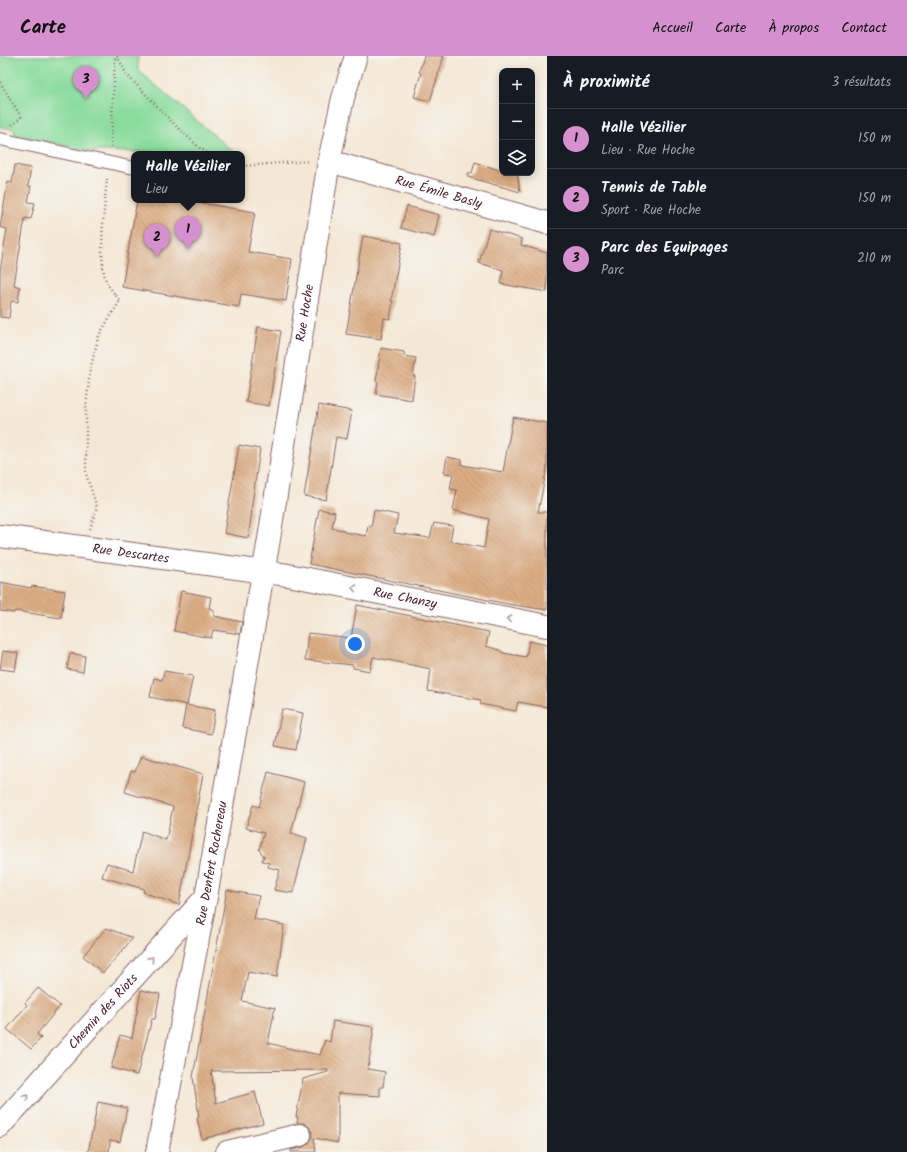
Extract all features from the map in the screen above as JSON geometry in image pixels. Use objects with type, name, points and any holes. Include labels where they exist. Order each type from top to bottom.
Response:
[{"type":"street","name":"Rue Hoche","points":[[262,573],[329,162],[344,98],[356,56]]},
{"type":"street","name":"Rue Émile Basly","points":[[329,162],[547,223]]},
{"type":"street","name":"Rue Descartes","points":[[0,536],[262,573]]},
{"type":"street","name":"Rue Chanzy","points":[[262,573],[288,576],[547,626]]},
{"type":"street","name":"Rue Denfert Rochereau","points":[[157,1152],[206,898],[262,573]]},
{"type":"street","name":"Chemin des Riots","points":[[0,1126],[206,898]]},
{"type":"street","points":[[227,1152],[300,1135]]},
{"type":"lane","points":[[0,139],[131,167]]},
{"type":"path","points":[[116,56],[127,75],[176,126],[204,151]]},
{"type":"path","points":[[86,548],[86,541],[97,507],[86,474],[86,408],[90,370],[99,335],[120,301],[107,283],[102,265],[103,227],[108,162],[112,139],[116,56]]},
{"type":"path","points":[[0,82],[21,117]]},
{"type":"path","points":[[245,166],[300,161],[329,162]]},
{"type":"green space","points":[[0,56],[138,56],[138,70],[232,151],[89,151],[15,135],[14,129],[0,127]]},
{"type":"building","points":[[424,56],[444,56],[430,101],[414,97]]},
{"type":"building","points":[[475,162],[499,170],[499,176],[517,176],[520,192],[468,177],[468,173],[472,173]]},
{"type":"building","points":[[15,165],[31,168],[28,186],[31,186],[28,202],[35,203],[31,219],[25,218],[14,285],[20,287],[18,302],[11,301],[9,318],[0,317],[0,271],[7,229],[0,227],[8,182],[12,183]]},
{"type":"building","points":[[136,203],[200,203],[255,212],[248,252],[292,259],[286,301],[241,294],[239,307],[122,287]]},
{"type":"building","points":[[407,206],[439,215],[434,237],[401,228]]},
{"type":"building","points":[[489,229],[522,239],[521,245],[547,253],[547,292],[501,284],[503,270],[479,263]]},
{"type":"building","points":[[363,236],[402,243],[391,301],[393,301],[390,319],[384,318],[381,339],[346,334]]},
{"type":"building","points":[[258,327],[281,331],[269,406],[246,402]]},
{"type":"building","points":[[381,348],[404,352],[404,356],[416,358],[413,376],[415,376],[412,400],[376,394],[378,382],[376,381]]},
{"type":"building","points":[[319,405],[352,411],[347,439],[336,437],[326,500],[304,496]]},
{"type":"building","points":[[513,417],[547,423],[547,468],[538,512],[547,512],[547,610],[508,604],[309,564],[319,509],[335,512],[332,528],[343,530],[344,532],[366,536],[368,526],[371,527],[374,510],[398,515],[394,533],[430,538],[434,523],[453,526],[450,541],[484,548],[489,519],[453,510],[457,490],[450,489],[453,474],[444,473],[447,457],[462,460],[462,465],[503,472]]},
{"type":"building","points":[[239,445],[260,449],[248,538],[224,533]]},
{"type":"building","points":[[0,582],[31,588],[32,586],[65,591],[61,618],[15,611],[14,613],[0,611]]},
{"type":"building","points":[[181,591],[211,597],[209,608],[214,610],[214,616],[242,622],[240,634],[213,630],[211,638],[174,631]]},
{"type":"building","points":[[357,605],[489,632],[486,646],[499,650],[503,653],[526,657],[529,641],[547,645],[547,707],[518,702],[516,711],[480,704],[481,700],[428,691],[431,669],[373,657],[370,671],[353,668],[353,665],[305,660],[308,633],[351,638]]},
{"type":"building","points":[[3,651],[18,653],[15,671],[0,669]]},
{"type":"building","points":[[70,653],[85,656],[83,672],[67,669]]},
{"type":"building","points":[[164,671],[193,676],[187,705],[150,697],[154,678],[162,680]]},
{"type":"building","points":[[186,705],[215,710],[211,734],[182,728]]},
{"type":"building","points":[[282,709],[303,713],[296,750],[275,746]]},
{"type":"building","points":[[141,756],[203,774],[179,905],[143,892],[144,889],[102,877],[107,863],[133,871],[142,831],[166,840],[173,807],[125,792],[131,771],[135,772]]},
{"type":"building","points":[[268,772],[304,782],[291,833],[307,838],[293,893],[274,890],[280,870],[268,867],[269,863],[262,861],[264,856],[259,850],[264,833],[246,828],[253,805],[259,807]]},
{"type":"building","points":[[227,890],[259,896],[254,919],[284,925],[277,977],[248,972],[242,1001],[275,1008],[268,1043],[320,1055],[325,1040],[330,1042],[333,1021],[374,1027],[368,1069],[385,1072],[383,1087],[380,1087],[380,1096],[338,1093],[338,1143],[314,1138],[316,1152],[291,1152],[291,1150],[303,1147],[308,1144],[312,1138],[312,1132],[309,1127],[304,1123],[297,1123],[298,1117],[296,1117],[303,1079],[328,1072],[328,1070],[211,1071],[216,1103],[255,1092],[263,1123],[202,1139],[197,1118],[199,1117],[193,1077]]},
{"type":"building","points":[[106,928],[133,938],[103,973],[83,956]]},
{"type":"building","points":[[38,988],[60,1006],[37,1034],[41,1038],[31,1049],[7,1029],[27,1005],[25,1003]]},
{"type":"building","points":[[141,990],[160,994],[155,1019],[152,1019],[137,1075],[111,1068],[120,1035],[132,1038]]},
{"type":"building","points":[[98,1102],[127,1108],[120,1142],[110,1140],[109,1152],[88,1152]]},
{"type":"place","name":"Parc des Equipages","points":[[86,99]]},
{"type":"place","name":"Halle Vézilier","points":[[188,249]]},
{"type":"place","name":"Tennis de Table","points":[[157,257]]}]
